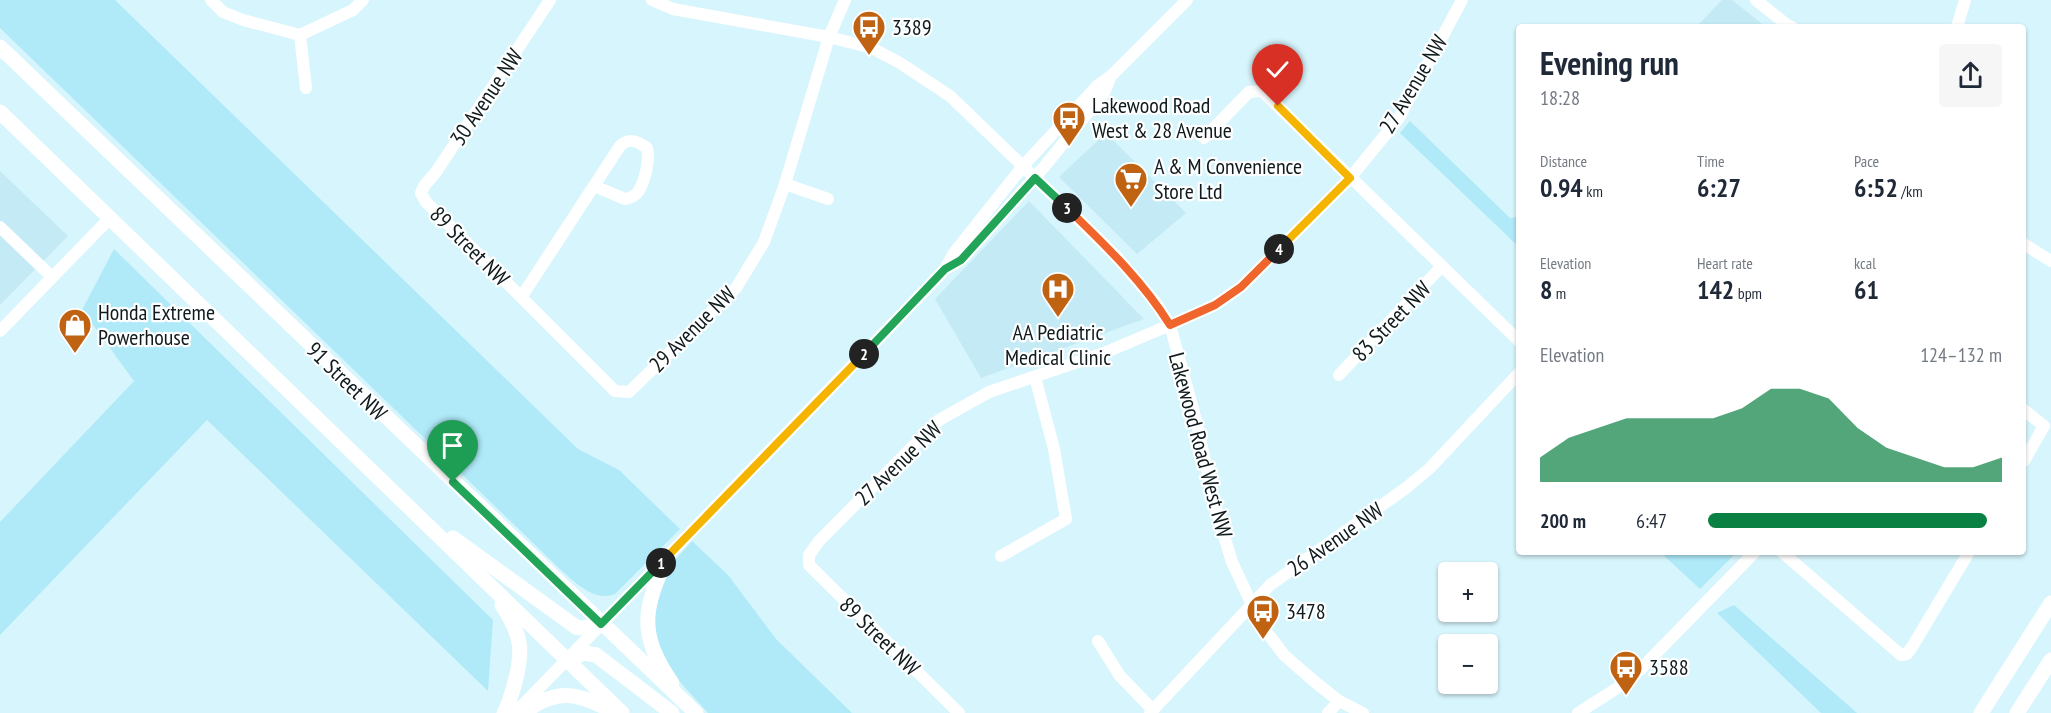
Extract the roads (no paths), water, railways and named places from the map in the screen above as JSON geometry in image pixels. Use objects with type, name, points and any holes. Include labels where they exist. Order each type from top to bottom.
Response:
[{"type":"main road","name":"91 Street NW","points":[[0,47],[696,713]]},
{"type":"main road","points":[[0,55],[71,115]]},
{"type":"main road","points":[[0,112],[622,713]]},
{"type":"main road","points":[[427,523],[452,537],[576,627],[583,628],[601,624]]},
{"type":"main road","points":[[667,557],[651,596],[647,627],[654,652],[664,671],[696,713]]},
{"type":"main road","points":[[489,584],[512,620],[521,650],[514,683],[504,713]]},
{"type":"main road","points":[[1981,713],[2051,603]]},
{"type":"main road","points":[[566,660],[585,653],[596,656],[672,713]]},
{"type":"main road","points":[[2017,713],[2051,660]]},
{"type":"main road","points":[[523,713],[544,700],[564,695],[583,697],[616,713]]},
{"type":"street","points":[[211,0],[223,12],[251,23],[300,35],[353,10],[363,0]]},
{"type":"street","name":"30 Avenue NW","points":[[421,193],[550,0]]},
{"type":"street","name":"Lakewood Road West NW","points":[[652,0],[673,9],[829,37],[872,48],[950,96],[1115,255],[1156,303],[1170,325],[1196,420],[1215,506],[1232,562],[1262,626],[1284,655],[1339,701],[1364,713]]},
{"type":"street","name":"29 Avenue NW","points":[[615,391],[629,392],[735,288],[764,242],[785,184],[829,37],[845,0]]},
{"type":"street","points":[[516,713],[945,269],[954,253],[1023,166],[1097,86],[1111,76],[1187,0]]},
{"type":"street","name":"27 Avenue NW","points":[[809,555],[826,532],[939,420],[989,393],[1104,353],[1170,325],[1215,305],[1241,287],[1350,178],[1399,118],[1462,0]]},
{"type":"street","points":[[1756,0],[1786,24]]},
{"type":"street","points":[[1958,24],[1965,0]]},
{"type":"street","points":[[300,35],[306,88]]},
{"type":"street","points":[[945,269],[961,260],[1035,178],[1104,93],[1111,76]]},
{"type":"street","name":"83 Street NW","points":[[1204,138],[1248,92],[1262,91],[1516,338]]},
{"type":"street","name":"89 Street NW","points":[[522,297],[594,186],[622,143],[633,140],[647,148],[648,162],[636,195],[625,200],[594,186]]},
{"type":"street","points":[[785,184],[828,199]]},
{"type":"street","name":"89 Street NW","points":[[421,193],[426,202],[615,391]]},
{"type":"street","points":[[0,332],[110,218]]},
{"type":"street","points":[[0,227],[52,277]]},
{"type":"street","points":[[2026,245],[2051,261]]},
{"type":"street","name":"83 Street NW","points":[[1339,375],[1442,266]]},
{"type":"street","points":[[1001,556],[1066,519],[1054,448],[1035,376]]},
{"type":"street","name":"26 Avenue NW","points":[[1098,641],[1120,676],[1152,711],[1270,585],[1406,489],[1430,468],[1516,376]]},
{"type":"street","points":[[2026,412],[2044,426],[2026,458]]},
{"type":"street","name":"89 Street NW","points":[[809,555],[808,565],[959,713]]},
{"type":"street","points":[[1580,713],[1630,680],[1752,555]]},
{"type":"street","points":[[1785,555],[1901,655],[1907,654],[1912,647],[1967,555]]},
{"type":"street","points":[[1328,713],[1339,701]]},
{"type":"place","name":"3389","points":[[869,56]]},
{"type":"place","name":"Lakewood Road West & 28 Avenue","points":[[1069,147]]},
{"type":"place","name":"A & M Convenience Store Ltd","points":[[1131,208]]},
{"type":"place","name":"AA Pediatric Medical Clinic","points":[[1058,318]]},
{"type":"place","name":"Honda Extreme Powerhouse","points":[[75,354]]},
{"type":"place","name":"3478","points":[[1263,640]]},
{"type":"place","name":"3588","points":[[1626,696]]}]
